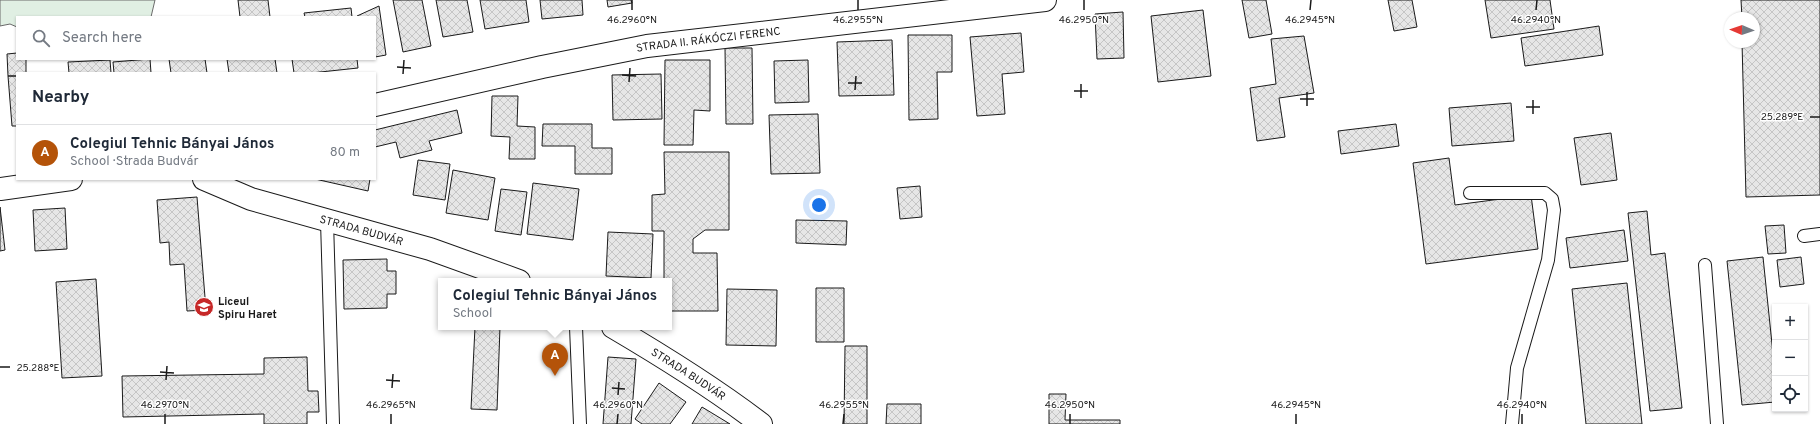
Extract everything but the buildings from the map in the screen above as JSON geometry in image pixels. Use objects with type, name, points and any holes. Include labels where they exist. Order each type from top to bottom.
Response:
[{"type":"main road","name":"STRADA II. RÁKÓCZI FERENC","points":[[376,105],[542,67],[647,46],[1045,0]]},
{"type":"main road","points":[[0,189],[64,180]]},
{"type":"main road","name":"STRADA BUDVÁR","points":[[206,180],[251,199],[430,249],[511,278]]},
{"type":"main road","name":"STRADA BUDVÁR","points":[[618,330],[648,347],[724,396],[761,424]]},
{"type":"lane","points":[[1470,193],[1545,193],[1552,199],[1553,204],[1554,210],[1548,260],[1517,368],[1512,424]]},
{"type":"lane","points":[[327,221],[333,424]]},
{"type":"lane","points":[[1804,236],[1820,234]]},
{"type":"lane","points":[[1705,265],[1717,424]]},
{"type":"lane","points":[[576,330],[580,424]]},
{"type":"green space","points":[[0,0],[155,0],[151,16],[16,16],[16,27],[10,24],[0,26]]},
{"type":"place","name":"Liceul Spiru Haret","points":[[204,307]]},
{"type":"place","name":"Colegiul Tehnic Bányai János","points":[[555,376]]}]
